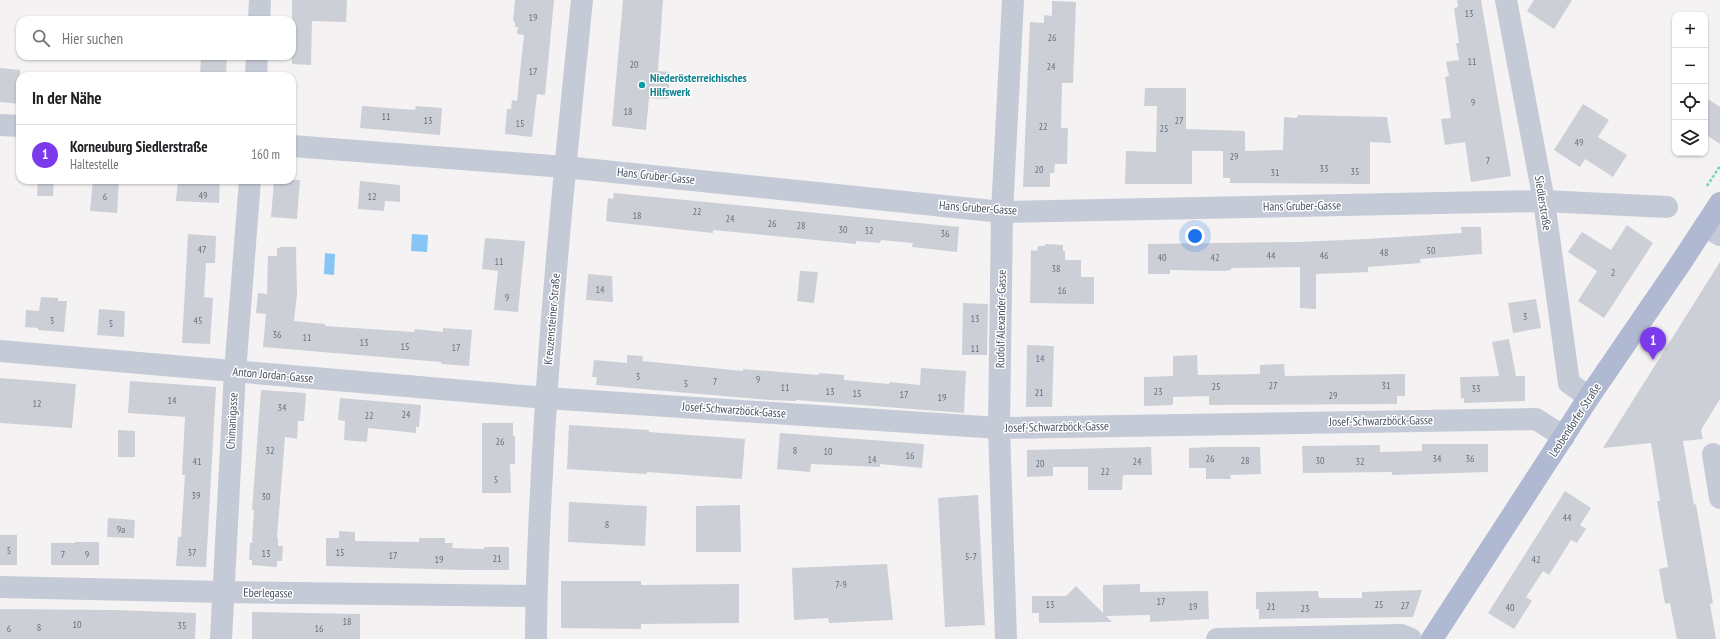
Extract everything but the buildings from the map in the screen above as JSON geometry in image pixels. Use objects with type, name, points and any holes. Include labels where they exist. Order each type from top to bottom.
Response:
[{"type":"main road","name":"Leobendorfer Straße","points":[[1432,639],[1589,397],[1713,230],[1720,203]]},
{"type":"street","points":[[259,16],[260,0]]},
{"type":"street","name":"Kreuzensteiner Straße","points":[[536,639],[536,596],[546,398],[565,167],[582,0]]},
{"type":"street","name":"Rudolf Alexander-Gasse","points":[[1006,639],[999,428],[1002,212],[1013,0]]},
{"type":"street","name":"Siedlerstraße","points":[[1506,0],[1544,201],[1569,383],[1589,397]]},
{"type":"street","points":[[256,72],[257,60]]},
{"type":"street","points":[[0,125],[16,126]]},
{"type":"street","name":"Hans Gruber-Gasse","points":[[296,146],[565,167],[1002,212],[1544,201],[1668,208]]},
{"type":"street","name":"Chimanigasse","points":[[221,639],[235,372],[250,184]]},
{"type":"street","name":"Anton Jordan-Gasse","points":[[0,351],[546,398]]},
{"type":"street","name":"Josef-Schwarzböck-Gasse","points":[[546,398],[999,428],[1536,419],[1564,437]]},
{"type":"street","points":[[1713,454],[1720,498]]},
{"type":"street","name":"Eberlegasse","points":[[0,587],[223,592],[536,596]]},
{"type":"street","points":[[1217,639],[1401,635],[1411,639]]},
{"type":"water","points":[[412,234],[428,235],[427,252],[411,251]]},
{"type":"water","points":[[325,253],[335,254],[334,275],[324,274]]},
{"type":"place","name":"Niederösterreichisches Hilfswerk","points":[[642,85]]},
{"type":"place","name":"Korneuburg Siedlerstraße","points":[[1653,360]]}]
